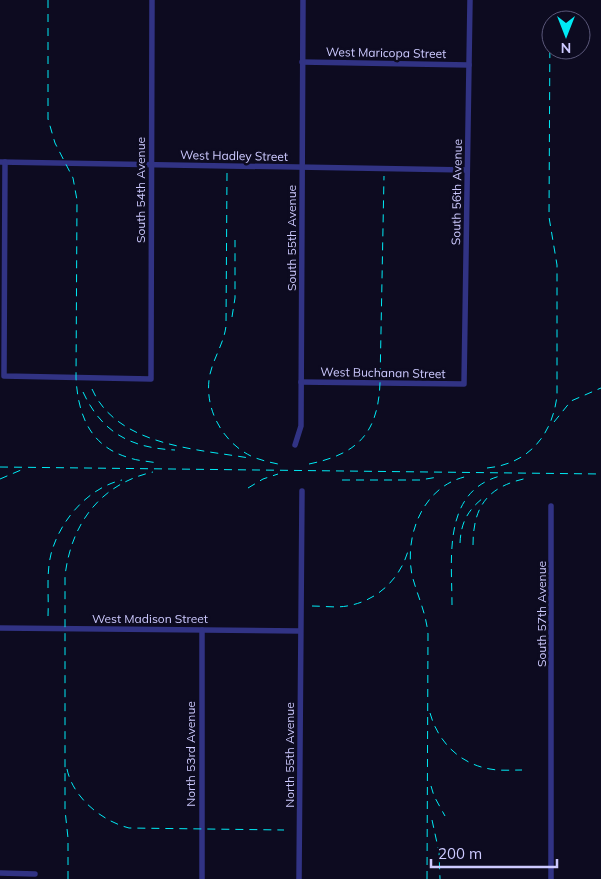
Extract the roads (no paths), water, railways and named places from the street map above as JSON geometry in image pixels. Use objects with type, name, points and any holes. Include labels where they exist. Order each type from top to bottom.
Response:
[{"type":"street","name":"South 54th Avenue","points":[[3,162],[4,376],[151,379],[152,0]]},
{"type":"street","name":"South 55th Avenue","points":[[295,445],[301,426],[303,0]]},
{"type":"street","name":"South 56th Avenue","points":[[464,384],[470,0]]},
{"type":"street","name":"West Maricopa Street","points":[[302,62],[469,64]]},
{"type":"street","name":"West Hadley Street","points":[[3,162],[467,170]]},
{"type":"street","name":"West Buchanan Street","points":[[301,382],[464,384]]},
{"type":"street","points":[[300,632],[302,491]]},
{"type":"street","name":"South 57th Avenue","points":[[551,506],[551,879]]},
{"type":"street","name":"West Madison Street","points":[[0,628],[300,632]]},
{"type":"street","name":"North 53rd Avenue","points":[[202,630],[202,879]]},
{"type":"street","name":"North 55th Avenue","points":[[299,879],[300,632]]},
{"type":"street","points":[[0,874],[34,874]]},
{"type":"railway","points":[[48,0],[48,119],[55,143],[73,178],[77,200],[76,378],[80,405],[83,417],[89,428],[105,446],[116,453],[136,460],[157,463]]},
{"type":"railway","points":[[487,468],[515,461],[536,446],[550,424],[557,396],[557,265],[549,217],[550,60]]},
{"type":"railway","points":[[227,173],[226,326],[210,374],[209,399],[217,423],[232,443],[253,457],[283,465]]},
{"type":"railway","points":[[309,464],[326,460],[352,447],[370,428],[375,415],[380,383],[384,176]]},
{"type":"railway","points":[[232,317],[235,298],[235,240]]},
{"type":"railway","points":[[554,422],[571,401],[601,388]]},
{"type":"railway","points":[[92,389],[104,408],[120,423],[139,434],[160,442],[249,458]]},
{"type":"railway","points":[[83,392],[99,418],[120,436],[145,446],[175,450]]},
{"type":"railway","points":[[0,467],[601,474]]},
{"type":"railway","points":[[0,479],[21,470]]},
{"type":"railway","points":[[68,879],[68,838],[65,810],[65,576],[68,557],[82,523],[103,496],[134,478],[153,472]]},
{"type":"railway","points":[[248,488],[263,479],[278,474]]},
{"type":"railway","points":[[427,879],[428,634],[412,575],[411,543],[421,513],[429,500],[440,489],[453,481],[469,476]]},
{"type":"railway","points":[[452,605],[452,548],[454,529],[459,511],[468,496],[481,484],[500,476]]},
{"type":"railway","points":[[342,480],[420,480],[438,477]]},
{"type":"railway","points":[[473,545],[476,519],[486,500],[493,492],[503,486],[528,478]]},
{"type":"railway","points":[[48,616],[49,562],[55,541],[61,529],[77,507],[87,498],[98,490],[122,480]]},
{"type":"railway","points":[[460,543],[463,523],[469,513],[483,498]]},
{"type":"railway","points":[[312,606],[343,607],[358,603],[377,594],[386,587],[399,571],[408,551]]},
{"type":"railway","points":[[430,713],[434,724],[445,742],[460,757],[490,769],[522,770]]},
{"type":"railway","points":[[67,769],[75,789],[90,807],[109,820],[129,828],[284,830]]},
{"type":"railway","points":[[431,786],[434,796],[445,816]]},
{"type":"railway","points":[[432,820],[439,852],[440,879]]}]
